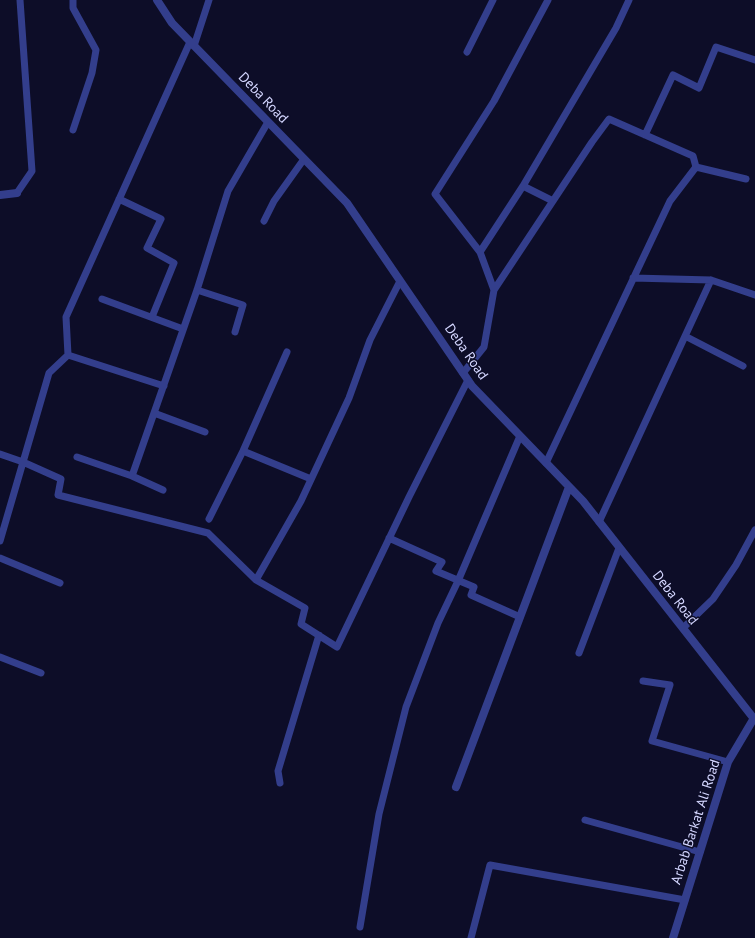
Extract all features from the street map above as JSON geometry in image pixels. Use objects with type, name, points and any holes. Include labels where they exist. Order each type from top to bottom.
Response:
[{"type":"street","name":"Deba Road","points":[[157,0],[172,23],[347,203],[466,377],[520,436],[583,501],[755,719]]},
{"type":"street","points":[[0,194],[17,193]]},
{"type":"street","points":[[456,787],[569,487]]},
{"type":"street","name":"Arbab Barkat Ali Road","points":[[673,938],[728,762],[755,719]]},
{"type":"lane","points":[[17,193],[32,172],[20,0]]},
{"type":"lane","points":[[73,0],[73,8],[96,50],[92,73],[73,130]]},
{"type":"lane","points":[[0,541],[49,373],[68,355],[66,317],[119,199],[192,44],[210,0]]},
{"type":"lane","points":[[467,52],[493,0]]},
{"type":"lane","points":[[494,290],[480,252],[435,194],[494,101],[548,0]]},
{"type":"lane","points":[[480,252],[523,186],[616,28],[630,0]]},
{"type":"lane","points":[[645,134],[673,75],[699,88],[716,47],[755,60]]},
{"type":"lane","points":[[0,454],[23,462],[61,479],[58,495],[208,533],[256,580],[305,608],[301,624],[337,647],[466,377],[484,347],[494,290],[592,142],[609,119],[693,156],[696,167]]},
{"type":"lane","points":[[132,476],[197,290],[228,190],[268,122]]},
{"type":"lane","points":[[264,221],[274,201],[304,159]]},
{"type":"lane","points":[[696,167],[746,179]]},
{"type":"lane","points":[[546,462],[670,201],[696,167]]},
{"type":"lane","points":[[523,186],[553,201]]},
{"type":"lane","points":[[119,199],[161,220],[147,248],[174,263],[152,317]]},
{"type":"lane","points":[[633,278],[711,280],[755,295]]},
{"type":"lane","points":[[599,522],[711,280]]},
{"type":"lane","points":[[256,580],[301,501],[350,398],[370,340],[400,282]]},
{"type":"lane","points":[[197,290],[243,305],[235,332]]},
{"type":"lane","points":[[102,299],[183,329]]},
{"type":"lane","points":[[685,336],[743,366]]},
{"type":"lane","points":[[209,519],[243,451],[287,352]]},
{"type":"lane","points":[[68,355],[164,386]]},
{"type":"lane","points":[[154,413],[205,432]]},
{"type":"lane","points":[[360,927],[379,814],[406,707],[438,623],[458,581],[520,436]]},
{"type":"lane","points":[[243,451],[311,479]]},
{"type":"lane","points":[[77,457],[132,476],[164,490]]},
{"type":"lane","points":[[683,628],[713,599],[736,564],[755,530]]},
{"type":"lane","points":[[389,538],[442,562],[436,571],[474,587],[471,595],[520,618]]},
{"type":"lane","points":[[579,653],[620,548]]},
{"type":"lane","points":[[0,558],[60,583]]},
{"type":"lane","points":[[280,783],[278,771],[319,635]]},
{"type":"lane","points":[[0,657],[41,673]]},
{"type":"lane","points":[[643,681],[670,685],[652,741],[728,762]]},
{"type":"lane","points":[[585,820],[700,852]]},
{"type":"lane","points":[[472,938],[490,865],[685,900]]}]
